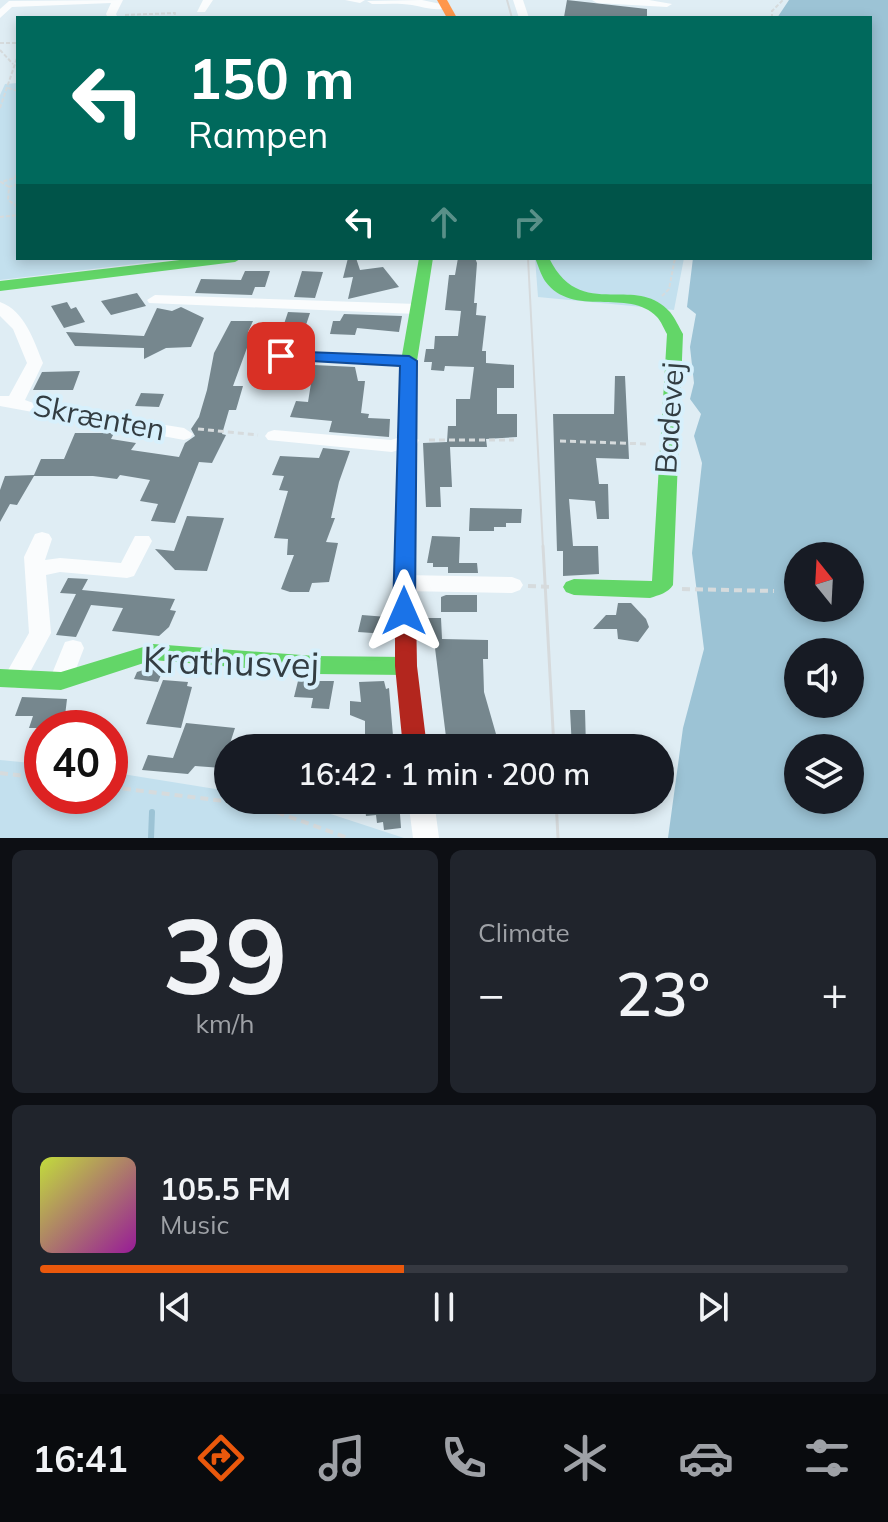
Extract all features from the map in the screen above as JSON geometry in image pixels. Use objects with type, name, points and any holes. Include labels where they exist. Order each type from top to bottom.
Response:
[{"type":"street","points":[[0,15],[9,4],[118,0]]},
{"type":"street","points":[[201,10],[208,0]]},
{"type":"street","points":[[350,0],[360,0]]},
{"type":"street","points":[[597,0],[667,4]]},
{"type":"street","points":[[372,1],[417,1],[423,6],[446,8]]},
{"type":"street","points":[[0,286],[218,260]]},
{"type":"street","points":[[413,734],[406,666],[404,583],[410,440],[409,361],[426,260]]},
{"type":"street","points":[[543,260],[550,281],[566,293],[607,301],[653,304]]},
{"type":"street","points":[[155,300],[417,309]]},
{"type":"street","name":"Badevej","points":[[574,587],[650,590],[662,585],[675,334],[667,316],[653,304]]},
{"type":"street","points":[[0,307],[20,327],[35,363],[8,401]]},
{"type":"street","points":[[259,332],[281,356],[409,361]]},
{"type":"street","name":"Skrænten","points":[[8,401],[32,409],[184,434]]},
{"type":"street","points":[[274,436],[392,446],[410,440]]},
{"type":"street","name":"Krathusvej","points":[[8,679],[40,633],[34,557],[42,539]]},
{"type":"street","points":[[35,569],[60,565],[127,571],[142,541]]},
{"type":"street","points":[[404,583],[512,585]]},
{"type":"street","points":[[61,681],[73,648]]},
{"type":"street","name":"Krathusvej","points":[[8,679],[61,681],[153,652],[315,665],[406,666]]},
{"type":"street","points":[[423,814],[426,838]]},
{"type":"path","points":[[772,16],[772,11],[783,0]]},
{"type":"path","points":[[128,16],[175,13],[174,16]]},
{"type":"path","points":[[0,50],[15,62],[0,108]]},
{"type":"path","points":[[8,88],[16,90]]},
{"type":"path","points":[[9,187],[1,182],[16,178]]},
{"type":"path","points":[[9,187],[16,185]]},
{"type":"path","points":[[9,187],[8,200],[16,206]]},
{"type":"path","points":[[653,304],[669,289],[675,260]]},
{"type":"path","points":[[184,434],[192,428],[274,436]]},
{"type":"path","points":[[410,440],[514,440]]},
{"type":"path","points":[[560,441],[667,445]]},
{"type":"path","points":[[512,585],[574,587]]},
{"type":"path","points":[[671,588],[774,591]]},
{"type":"path","points":[[0,773],[24,776]]},
{"type":"path","points":[[128,789],[257,805],[348,838]]},
{"type":"shaded area","points":[[789,0],[888,0],[888,838],[668,838],[671,814],[674,814],[683,728],[704,649],[692,553],[702,463],[694,436],[701,414],[690,399],[694,383],[690,347],[696,314],[687,307],[693,260],[872,260],[872,16],[778,16]]},
{"type":"shaded area","points":[[16,83],[16,260],[168,260],[0,280],[0,95],[5,84]]},
{"type":"shaded area","points":[[535,260],[684,260],[674,310],[538,297]]},
{"type":"shaded area","points":[[0,760],[24,762],[24,814],[128,814],[128,775],[214,789],[214,814],[331,814],[404,838],[0,838]]},
{"type":"building","points":[[567,0],[647,9],[647,16],[564,16]]},
{"type":"building","points":[[348,260],[357,260],[360,270],[383,267],[399,287],[348,299],[353,277],[343,278]]},
{"type":"building","points":[[458,260],[476,260],[476,315],[486,316],[482,351],[486,351],[486,363],[514,365],[514,388],[497,388],[497,414],[517,414],[517,437],[486,439],[487,447],[450,447],[452,487],[440,487],[441,507],[426,507],[423,443],[447,442],[448,426],[456,426],[456,399],[470,399],[474,367],[445,366],[444,371],[431,370],[432,362],[424,362],[426,349],[434,349],[435,336],[458,336],[461,311],[445,310],[449,275],[455,275]]},
{"type":"building","points":[[245,271],[270,271],[265,287],[255,287],[252,295],[195,293],[201,279],[241,280]]},
{"type":"building","points":[[302,271],[323,272],[315,298],[294,297]]},
{"type":"building","points":[[137,293],[146,306],[111,315],[101,301]]},
{"type":"building","points":[[67,302],[71,309],[76,307],[85,322],[64,328],[51,306]]},
{"type":"building","points":[[181,307],[204,318],[191,347],[166,348],[144,359],[144,348],[75,346],[66,332],[144,336],[157,308],[172,311]]},
{"type":"building","points":[[288,312],[310,313],[304,331],[282,330]]},
{"type":"building","points":[[344,314],[402,316],[399,332],[357,328],[355,335],[330,334],[333,321],[340,321]]},
{"type":"building","points":[[231,321],[253,321],[248,332],[251,337],[233,386],[243,386],[236,410],[229,410],[222,434],[226,435],[212,463],[199,462],[175,523],[151,521],[158,504],[140,501],[150,480],[120,475],[117,479],[34,476],[17,505],[10,504],[0,522],[0,490],[5,476],[34,475],[41,459],[64,459],[75,433],[114,433],[111,439],[136,443],[131,450],[179,457],[185,443],[195,436],[191,429],[199,417],[214,353]]},
{"type":"building","points":[[314,365],[355,367],[358,381],[365,381],[361,413],[369,414],[368,418],[390,419],[389,437],[329,432],[332,421],[290,417],[296,401],[308,402]]},
{"type":"building","points":[[80,371],[73,390],[33,390],[42,372]]},
{"type":"building","points":[[615,376],[625,376],[629,459],[596,458],[599,484],[608,484],[609,519],[597,519],[595,501],[569,499],[573,546],[598,546],[599,574],[563,576],[563,551],[557,551],[553,414],[614,414]]},
{"type":"building","points":[[141,393],[164,394],[159,407],[135,406]]},
{"type":"building","points":[[323,448],[350,451],[339,482],[331,518],[335,518],[326,542],[338,543],[329,582],[312,583],[309,592],[290,592],[281,589],[294,555],[287,555],[288,539],[274,538],[288,491],[279,490],[284,476],[272,475],[280,456],[319,458]]},
{"type":"building","points":[[470,508],[522,509],[521,523],[506,523],[506,527],[494,527],[494,531],[469,531]]},
{"type":"building","points":[[187,516],[224,518],[207,571],[175,570],[155,549],[174,551]]},
{"type":"building","points":[[432,536],[460,537],[459,563],[477,563],[478,573],[448,573],[448,567],[433,567],[433,563],[427,563]]},
{"type":"building","points":[[68,578],[88,579],[82,590],[175,599],[170,610],[176,611],[169,627],[159,636],[112,631],[123,608],[91,605],[76,637],[56,635],[76,594],[60,593]]},
{"type":"building","points":[[477,595],[477,612],[441,612],[441,597]]},
{"type":"building","points":[[618,603],[631,603],[646,619],[649,627],[638,642],[618,639],[617,629],[593,629],[606,615],[616,615]]},
{"type":"building","points":[[362,615],[387,617],[387,634],[358,632]]},
{"type":"building","points":[[424,618],[441,618],[442,639],[488,640],[488,659],[483,659],[484,692],[496,734],[446,734],[434,640],[424,640]]},
{"type":"building","points":[[153,667],[164,668],[158,682],[134,679],[137,672]]},
{"type":"building","points":[[163,680],[188,682],[187,686],[192,687],[181,728],[146,724]]},
{"type":"building","points":[[298,681],[334,681],[329,709],[311,708],[313,698],[294,697]]},
{"type":"building","points":[[384,681],[386,689],[389,688],[393,734],[365,734],[365,721],[350,715],[350,701],[361,702],[359,682]]},
{"type":"building","points":[[22,697],[67,699],[66,710],[24,710],[24,716],[15,716]]},
{"type":"building","points":[[570,710],[585,710],[586,734],[571,734]]},
{"type":"building","points":[[186,723],[235,728],[233,734],[214,734],[214,767],[195,766],[188,774],[142,770],[148,755],[173,758]]},
{"type":"building","points":[[366,814],[400,814],[401,828],[384,830],[383,822],[377,823],[376,815]]},
{"type":"waterway","points":[[151,838],[152,812]]},
{"type":"tram line","points":[[507,0],[511,16]]},
{"type":"tram line","points":[[528,260],[543,548]]},
{"type":"tram line","points":[[543,546],[553,734]]},
{"type":"tram line","points":[[557,814],[558,838]]},
{"type":"traffic: fast","points":[[0,286],[218,260]]},
{"type":"traffic: fast","points":[[405,552],[409,361],[426,260]]},
{"type":"traffic: fast","points":[[543,260],[553,281],[568,293],[647,304],[664,314],[675,334],[662,585],[650,590],[574,587]]},
{"type":"traffic: fast","points":[[0,678],[61,681],[153,652],[315,665],[406,666]]},
{"type":"traffic: slow","points":[[442,0],[451,16]]},
{"type":"traffic: jam","points":[[405,552],[406,666],[413,734]]},
{"type":"route","points":[[281,356],[409,361],[410,440],[404,611]]}]
